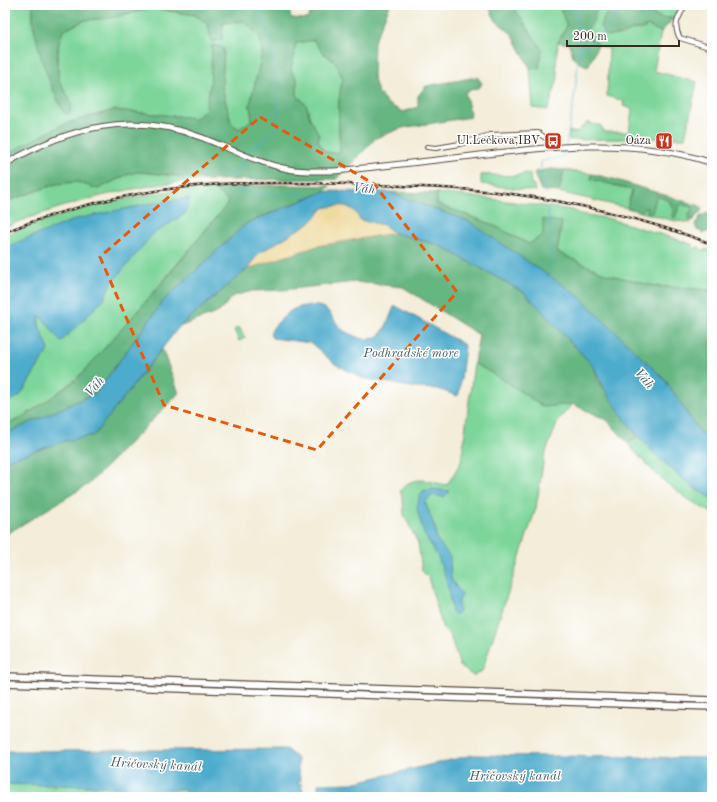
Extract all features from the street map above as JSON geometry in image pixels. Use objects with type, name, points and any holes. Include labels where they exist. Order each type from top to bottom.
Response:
[{"type":"highway","points":[[5,676],[712,700]]},
{"type":"highway","points":[[5,683],[712,707]]},
{"type":"main road","points":[[5,164],[46,142],[80,130],[107,125],[134,124],[184,132],[254,160],[289,169],[310,171],[334,171],[552,147],[600,146],[667,152],[712,163]]},
{"type":"street","points":[[686,5],[676,19],[677,33],[680,38],[712,48]]},
{"type":"street","points":[[427,146],[436,148],[460,144],[490,135],[538,132],[549,140],[552,147]]},
{"type":"highlighted area","points":[[260,117],[374,184],[457,292],[317,450],[164,405],[100,257]]},
{"type":"green space","points":[[5,5],[33,5],[32,23],[64,113],[69,114],[72,104],[59,80],[57,62],[59,41],[63,31],[85,20],[110,18],[151,8],[195,15],[207,23],[222,39],[223,23],[244,21],[260,37],[262,53],[250,105],[252,120],[239,129],[231,123],[222,87],[224,49],[210,86],[205,111],[195,118],[114,110],[64,124],[5,155]]},
{"type":"green space","points":[[33,5],[288,5],[291,18],[307,19],[315,5],[390,5],[374,42],[373,76],[378,92],[388,104],[403,112],[418,107],[418,96],[426,86],[477,77],[482,83],[480,87],[465,92],[471,117],[402,128],[376,138],[337,179],[204,180],[200,177],[183,178],[173,175],[137,172],[126,175],[98,189],[77,182],[56,184],[5,202],[5,155],[64,124],[114,110],[195,118],[205,111],[210,86],[212,45],[219,46],[224,49],[222,87],[231,123],[239,129],[252,120],[250,105],[262,53],[260,37],[244,21],[223,23],[222,39],[212,42],[207,23],[195,15],[151,8],[110,18],[85,20],[63,31],[59,41],[57,62],[59,80],[72,104],[69,114],[64,113],[52,88],[38,46],[33,18]],"holes":[[[314,40],[322,52],[335,62],[343,79],[339,97],[340,152],[330,153],[323,150],[318,141],[319,135],[309,116],[307,106],[297,95],[297,79],[291,70],[296,43]]]},
{"type":"green space","points":[[488,5],[512,5],[542,49],[539,68],[530,68],[512,34],[496,21]]},
{"type":"green space","points":[[512,5],[559,5],[567,26],[558,42],[556,65],[558,78],[548,110],[533,108],[530,68],[539,67]]},
{"type":"green space","points":[[559,5],[595,5],[594,20],[585,32],[589,38],[594,40],[598,45],[588,67],[574,59],[569,44],[558,42],[567,26]]},
{"type":"green space","points":[[595,5],[611,5],[601,26],[621,36],[634,29],[641,30],[648,26],[661,32],[654,71],[697,82],[685,138],[569,140],[569,131],[576,133],[588,122],[595,125],[600,125],[605,132],[629,132],[632,109],[623,106],[624,101],[607,96],[609,49],[598,45],[594,40],[589,38],[585,32],[596,12]]},
{"type":"green space","points":[[611,5],[638,5],[637,9],[662,18],[674,18],[661,32],[648,26],[617,35],[606,36],[600,26]]},
{"type":"green space","points":[[638,5],[682,5],[674,18],[662,18],[637,9]]},
{"type":"green space","points":[[314,40],[322,52],[335,62],[343,79],[339,97],[340,152],[330,153],[323,150],[318,141],[319,135],[309,116],[307,106],[297,95],[297,79],[291,70],[296,43]]},
{"type":"green space","points":[[551,169],[564,170],[559,192],[541,190],[534,173]]},
{"type":"green space","points":[[564,170],[592,174],[591,179],[632,190],[627,208],[559,192]]},
{"type":"green space","points":[[137,172],[184,177],[200,177],[204,180],[179,182],[128,190],[78,202],[5,227],[5,202],[56,184],[77,182],[98,189],[126,175]]},
{"type":"green space","points":[[526,173],[530,174],[531,184],[534,186],[536,191],[481,184],[481,175],[509,176]]},
{"type":"green space","points":[[592,174],[700,206],[702,210],[692,221],[688,218],[693,208],[682,204],[679,206],[675,218],[672,217],[673,208],[669,201],[657,196],[652,212],[647,212],[647,208],[641,212],[627,208],[632,190],[591,179]]},
{"type":"green space","points":[[281,185],[330,186],[325,191],[247,223],[164,300],[96,393],[5,434],[5,426],[28,414],[77,379],[159,287],[229,202],[212,187]]},
{"type":"green space","points":[[212,187],[229,202],[99,357],[55,395],[31,412],[5,426],[5,235],[55,217],[106,203],[132,197],[185,189]]},
{"type":"green space","points":[[388,192],[437,193],[437,204],[491,224],[529,244],[543,235],[543,219],[562,222],[557,252],[606,274],[655,286],[712,290],[712,442],[699,431],[665,380],[468,221]]},
{"type":"green space","points":[[437,193],[572,210],[581,214],[611,219],[682,241],[693,245],[693,248],[696,249],[698,246],[703,251],[706,249],[712,252],[712,290],[655,286],[606,274],[557,252],[562,222],[529,244],[491,224],[437,204]]},
{"type":"green space","points":[[657,196],[669,201],[673,208],[672,217],[675,217],[679,206],[682,204],[693,208],[688,215],[691,223],[671,220],[641,212],[644,208],[647,208]]},
{"type":"green space","points":[[712,211],[712,230],[704,233],[697,230],[695,224],[701,216]]},
{"type":"green space","points":[[394,233],[439,245],[525,293],[594,367],[598,380],[638,437],[628,443],[607,420],[572,404],[543,407],[507,382],[474,363],[479,335],[403,287],[355,282],[282,290],[252,291],[233,296],[219,312],[179,327],[247,269],[317,246]]},
{"type":"green space","points":[[239,327],[245,338],[239,341],[234,330]]},
{"type":"green space","points":[[162,349],[179,393],[89,484],[5,535],[5,461],[61,442],[94,435]]},
{"type":"green space","points":[[474,363],[507,382],[543,407],[572,404],[558,421],[544,457],[536,508],[482,671],[473,676],[460,666],[450,635],[443,629],[428,577],[422,571],[418,543],[404,515],[403,499],[400,491],[405,485],[416,480],[447,485],[461,462]]},
{"type":"green space","points":[[638,437],[696,490],[712,498],[712,513],[677,491],[646,464],[628,443]]},
{"type":"green space","points":[[5,784],[102,786],[180,790],[181,788],[202,797],[5,797]]},
{"type":"sand","points":[[344,205],[356,211],[360,220],[384,225],[394,233],[317,246],[247,269],[258,254],[312,221],[323,207]]},
{"type":"water","name":"Váh","points":[[325,191],[388,192],[468,221],[576,294],[665,380],[699,431],[712,442],[712,498],[696,489],[678,475],[643,441],[613,403],[594,367],[525,293],[439,245],[394,233],[384,225],[360,220],[353,210],[345,206],[323,208],[312,221],[258,254],[247,269],[179,327],[94,435],[61,442],[5,461],[5,434],[96,393],[164,300],[247,223]]},
{"type":"water","points":[[190,198],[185,214],[153,234],[110,285],[104,299],[61,342],[45,321],[39,316],[39,326],[49,349],[20,396],[5,403],[5,247],[76,219],[152,203]]},
{"type":"water","name":"Podhradské more","points":[[302,306],[320,306],[328,311],[339,326],[346,332],[357,337],[372,339],[382,332],[394,307],[396,306],[463,344],[465,347],[459,394],[457,396],[438,389],[417,388],[362,378],[335,364],[311,343],[272,338],[270,334],[275,325],[292,310]]},
{"type":"water","points":[[431,489],[450,491],[444,497],[433,495],[425,502],[436,530],[436,538],[450,557],[451,579],[462,595],[458,603],[459,611],[456,615],[452,612],[447,582],[438,557],[424,534],[417,509],[419,497],[423,491]]},
{"type":"water","name":"Hričovský kanál","points":[[286,749],[298,759],[298,770],[301,781],[298,781],[298,784],[302,784],[301,788],[303,789],[303,792],[301,793],[303,793],[303,797],[202,797],[181,788],[180,790],[102,786],[5,784],[5,751]]},
{"type":"water","name":"Hričovský kanál","points":[[472,755],[712,758],[712,797],[318,797],[321,791],[318,791],[318,784],[352,783]]},
{"type":"waterway","points":[[247,153],[267,138],[273,131],[276,126],[278,108],[271,43],[269,35],[254,5]]},
{"type":"waterway","points":[[566,146],[575,94],[579,55],[579,36],[573,5]]},
{"type":"waterway","points":[[578,51],[593,42],[604,32],[622,5]]},
{"type":"waterway","points":[[541,168],[541,161],[561,157],[565,154],[566,149]]},
{"type":"waterway","points":[[236,175],[245,158]]},
{"type":"waterway","points":[[541,171],[545,193]]},
{"type":"waterway","points":[[222,172],[232,173],[236,176]]},
{"type":"waterway","points":[[236,188],[240,192],[271,193],[278,196],[289,193],[307,195],[310,197]]},
{"type":"waterway","points":[[547,207],[551,233],[550,277]]},
{"type":"railway","points":[[5,232],[58,213],[112,199],[167,189],[223,184],[318,183],[447,188],[505,193],[558,201],[636,219],[712,244]]},
{"type":"place","name":"Ul.Lečkova,IBV","points":[[553,141]]},
{"type":"place","name":"Oáza","points":[[664,141]]}]
